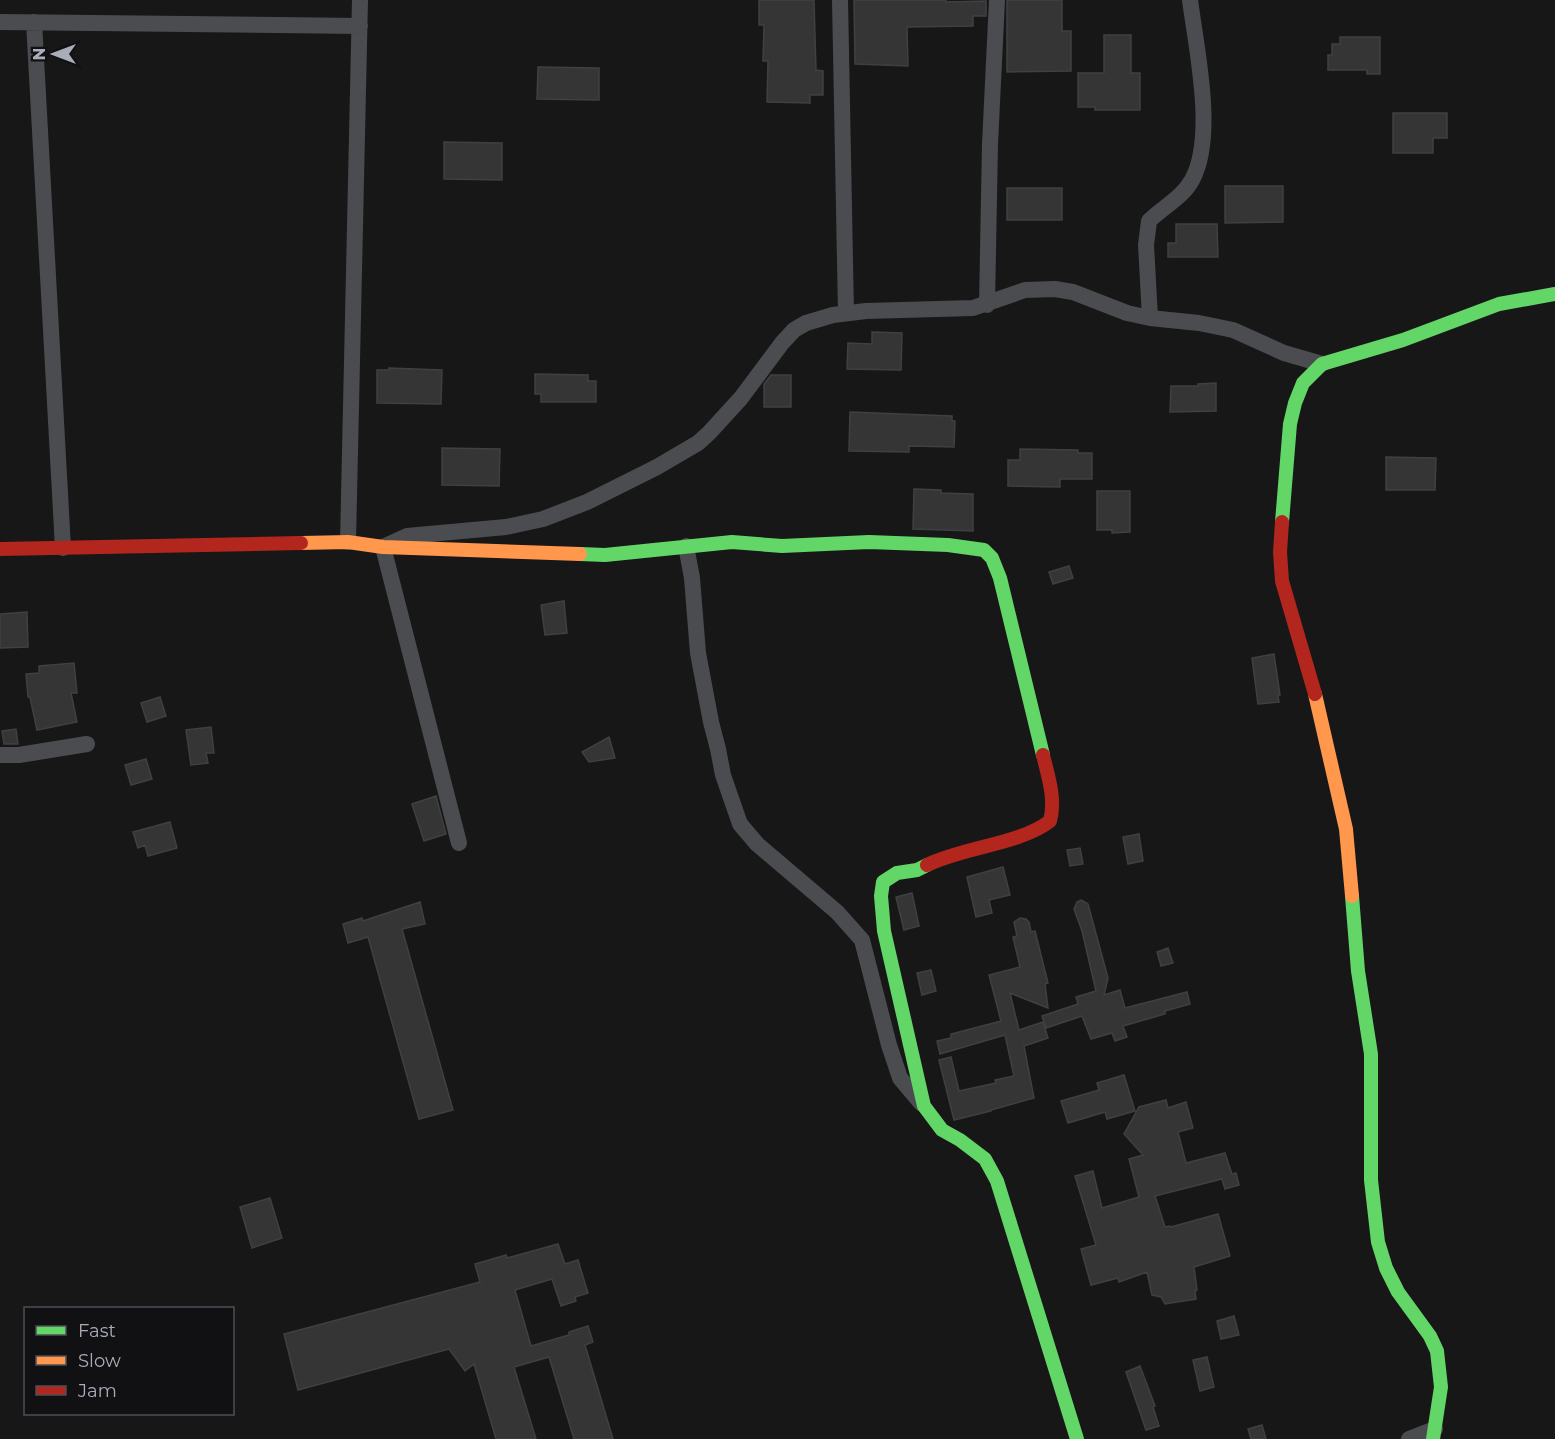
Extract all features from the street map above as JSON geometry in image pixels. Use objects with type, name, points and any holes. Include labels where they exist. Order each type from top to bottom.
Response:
[{"type":"street","points":[[348,542],[360,0]]},
{"type":"street","points":[[840,0],[846,313]]},
{"type":"street","points":[[987,304],[990,144],[997,0]]},
{"type":"street","points":[[1150,318],[1146,245],[1149,221],[1183,193],[1193,179],[1200,160],[1203,107],[1190,0]]},
{"type":"street","points":[[0,22],[360,27]]},
{"type":"street","points":[[34,22],[63,548]]},
{"type":"street","points":[[383,547],[407,536],[524,524],[571,508],[627,483],[680,454],[709,433],[741,398],[794,330],[818,318],[846,313],[958,309],[987,304],[1025,290],[1055,289],[1073,292],[1127,313],[1233,330],[1284,353],[1322,364]]},
{"type":"street","points":[[1409,1439],[1434,1434],[1441,1387],[1437,1351],[1430,1336],[1398,1292],[1386,1268],[1378,1242],[1371,1180],[1371,1054],[1358,971],[1346,829],[1315,695],[1282,580],[1280,552],[1290,424],[1303,383],[1322,364],[1403,340],[1499,304],[1555,294]]},
{"type":"street","points":[[0,549],[348,542],[383,547],[605,555],[732,542],[782,546],[869,542],[948,544],[984,550],[992,558],[1003,590],[1050,786],[1053,810],[1050,821],[1026,834],[943,857],[917,870],[897,873],[883,882],[880,896],[884,931],[924,1106]]},
{"type":"street","points":[[686,546],[692,578],[698,653],[709,712],[723,775],[740,824],[764,850],[810,886],[862,940],[900,1078],[942,1131],[960,1140],[985,1159],[997,1181],[1077,1439]]},
{"type":"street","points":[[383,547],[459,843]]},
{"type":"street","points":[[0,755],[19,755],[87,744]]},
{"type":"building","points":[[759,0],[814,0],[816,70],[823,71],[823,95],[810,95],[810,103],[767,102],[768,61],[763,61],[764,25],[759,25]]},
{"type":"building","points":[[854,0],[986,1],[986,16],[973,16],[973,26],[907,27],[908,66],[855,64]]},
{"type":"building","points":[[1007,0],[1062,0],[1062,31],[1071,31],[1071,71],[1007,72]]},
{"type":"building","points":[[1104,35],[1131,35],[1131,73],[1140,73],[1140,110],[1095,110],[1095,107],[1078,107],[1078,73],[1104,73]]},
{"type":"building","points":[[1340,37],[1380,37],[1380,74],[1367,74],[1367,70],[1328,70],[1328,55],[1332,55],[1332,44],[1340,44]]},
{"type":"building","points":[[538,67],[599,68],[599,100],[537,99]]},
{"type":"building","points":[[1393,113],[1447,113],[1447,138],[1433,138],[1433,153],[1393,153]]},
{"type":"building","points":[[444,142],[502,143],[502,180],[444,179]]},
{"type":"building","points":[[1225,186],[1283,186],[1283,222],[1225,223]]},
{"type":"building","points":[[1007,188],[1062,188],[1062,220],[1007,220]]},
{"type":"building","points":[[1176,224],[1217,224],[1218,257],[1168,257],[1168,243],[1176,243]]},
{"type":"building","points":[[872,332],[902,333],[901,370],[847,369],[848,343],[872,344]]},
{"type":"building","points":[[389,368],[442,370],[441,404],[377,403],[377,370],[389,370]]},
{"type":"building","points":[[535,374],[588,375],[588,381],[596,381],[596,402],[541,402],[541,394],[535,394]]},
{"type":"building","points":[[771,375],[791,375],[791,407],[764,407],[764,384]]},
{"type":"building","points":[[1216,383],[1216,411],[1170,412],[1171,386]]},
{"type":"building","points":[[850,412],[952,416],[952,421],[955,421],[954,447],[909,446],[909,452],[849,451]]},
{"type":"building","points":[[442,448],[500,449],[499,486],[442,485]]},
{"type":"building","points":[[1020,449],[1078,450],[1078,453],[1092,453],[1092,479],[1060,479],[1060,487],[1008,486],[1008,460],[1020,460]]},
{"type":"building","points":[[1386,457],[1436,458],[1435,490],[1386,490]]},
{"type":"building","points":[[914,489],[973,494],[973,531],[913,529]]},
{"type":"building","points":[[1097,491],[1130,491],[1130,532],[1112,533],[1112,530],[1097,530]]},
{"type":"building","points":[[1069,566],[1073,578],[1053,584],[1049,572]]},
{"type":"building","points":[[564,601],[567,633],[545,635],[541,605]]},
{"type":"building","points":[[27,612],[28,647],[0,648],[0,614]]},
{"type":"building","points":[[1274,654],[1279,702],[1258,704],[1252,658]]},
{"type":"building","points":[[74,663],[77,693],[71,693],[77,722],[37,730],[30,697],[28,697],[26,674],[39,673],[39,666]]},
{"type":"building","points":[[160,697],[166,716],[147,722],[141,703]]},
{"type":"building","points":[[211,727],[214,753],[206,753],[208,763],[191,765],[186,730]]},
{"type":"building","points":[[16,729],[18,744],[4,744],[2,731]]},
{"type":"building","points":[[609,737],[615,758],[589,762],[582,752]]},
{"type":"building","points":[[146,759],[152,779],[131,785],[125,765]]},
{"type":"building","points":[[436,796],[446,834],[424,841],[412,804]]},
{"type":"building","points":[[170,822],[177,848],[148,856],[145,845],[138,848],[133,832]]},
{"type":"building","points":[[1139,834],[1143,861],[1128,864],[1123,837]]},
{"type":"building","points":[[1080,848],[1083,864],[1070,866],[1067,850]]},
{"type":"building","points":[[1003,867],[1010,895],[989,900],[992,913],[976,917],[967,877]]},
{"type":"building","points":[[912,893],[919,926],[904,930],[896,897]]},
{"type":"building","points":[[1081,900],[1088,904],[1108,978],[1104,995],[1120,990],[1125,1008],[1187,992],[1190,1004],[1123,1026],[1127,1037],[1115,1041],[1112,1033],[1091,1039],[1082,1016],[1046,1028],[1042,1016],[1078,1004],[1076,997],[1096,991],[1082,931],[1074,909],[1077,902]]},
{"type":"building","points":[[420,902],[425,924],[402,929],[453,1110],[419,1119],[368,937],[348,943],[343,924],[362,918],[363,921]]},
{"type":"building","points":[[1020,918],[1029,922],[1031,932],[1035,931],[1048,983],[1045,984],[1048,1008],[1010,993],[1019,1030],[1043,1022],[1048,1038],[1024,1046],[1034,1098],[954,1120],[939,1060],[951,1057],[959,1091],[996,1083],[995,1080],[1014,1076],[1005,1035],[940,1054],[937,1041],[951,1038],[951,1034],[1001,1021],[989,975],[1020,967],[1013,937],[1017,936],[1014,922]]},
{"type":"building","points":[[1168,948],[1173,963],[1161,966],[1157,952]]},
{"type":"building","points":[[931,970],[936,991],[922,995],[917,973]]},
{"type":"building","points":[[1124,1075],[1135,1111],[1107,1119],[1105,1112],[1068,1123],[1061,1101],[1099,1090],[1097,1083]]},
{"type":"building","points":[[1166,1100],[1168,1108],[1186,1102],[1193,1128],[1178,1132],[1186,1163],[1225,1153],[1232,1174],[1236,1173],[1239,1185],[1225,1189],[1222,1179],[1155,1196],[1165,1227],[1218,1214],[1230,1256],[1194,1267],[1196,1299],[1165,1304],[1161,1297],[1152,1295],[1147,1272],[1119,1282],[1118,1278],[1091,1285],[1081,1249],[1096,1245],[1075,1176],[1093,1171],[1102,1208],[1139,1197],[1129,1159],[1143,1155],[1124,1134],[1139,1107]]},
{"type":"building","points":[[270,1198],[282,1238],[252,1248],[240,1207]]},
{"type":"building","points":[[558,1244],[565,1264],[578,1260],[588,1293],[575,1297],[576,1301],[561,1306],[552,1279],[515,1290],[531,1346],[569,1335],[569,1332],[588,1326],[593,1342],[585,1345],[613,1439],[574,1439],[549,1357],[514,1367],[536,1439],[496,1439],[474,1364],[465,1371],[449,1349],[298,1390],[284,1334],[480,1282],[475,1264]]},
{"type":"building","points":[[1234,1316],[1239,1335],[1221,1339],[1217,1321]]},
{"type":"building","points":[[1207,1357],[1214,1387],[1200,1391],[1193,1360]]},
{"type":"building","points":[[1140,1366],[1155,1406],[1153,1407],[1159,1426],[1146,1430],[1126,1372]]},
{"type":"building","points":[[1262,1425],[1266,1439],[1251,1439],[1248,1429]]},
{"type":"traffic: fast","points":[[1282,522],[1290,424],[1295,403],[1303,383],[1322,364],[1403,340],[1499,304],[1555,294]]},
{"type":"traffic: fast","points":[[580,554],[605,555],[732,542],[782,546],[869,542],[948,545],[984,550],[992,558],[1000,578],[1043,755]]},
{"type":"traffic: fast","points":[[927,865],[917,870],[897,873],[883,882],[881,896],[884,931],[924,1106],[942,1130],[985,1159],[997,1181],[1077,1439]]},
{"type":"traffic: fast","points":[[1352,896],[1358,971],[1371,1054],[1371,1180],[1378,1242],[1386,1268],[1398,1292],[1430,1336],[1437,1351],[1441,1387],[1433,1439]]},
{"type":"traffic: slow","points":[[301,543],[348,542],[383,547],[580,554]]},
{"type":"traffic: slow","points":[[1315,694],[1346,829],[1352,896]]},
{"type":"traffic: jam","points":[[1282,522],[1280,552],[1282,581],[1315,694]]},
{"type":"traffic: jam","points":[[0,549],[301,543]]},
{"type":"traffic: jam","points":[[927,865],[1024,835],[1050,821],[1052,796],[1043,755]]}]
